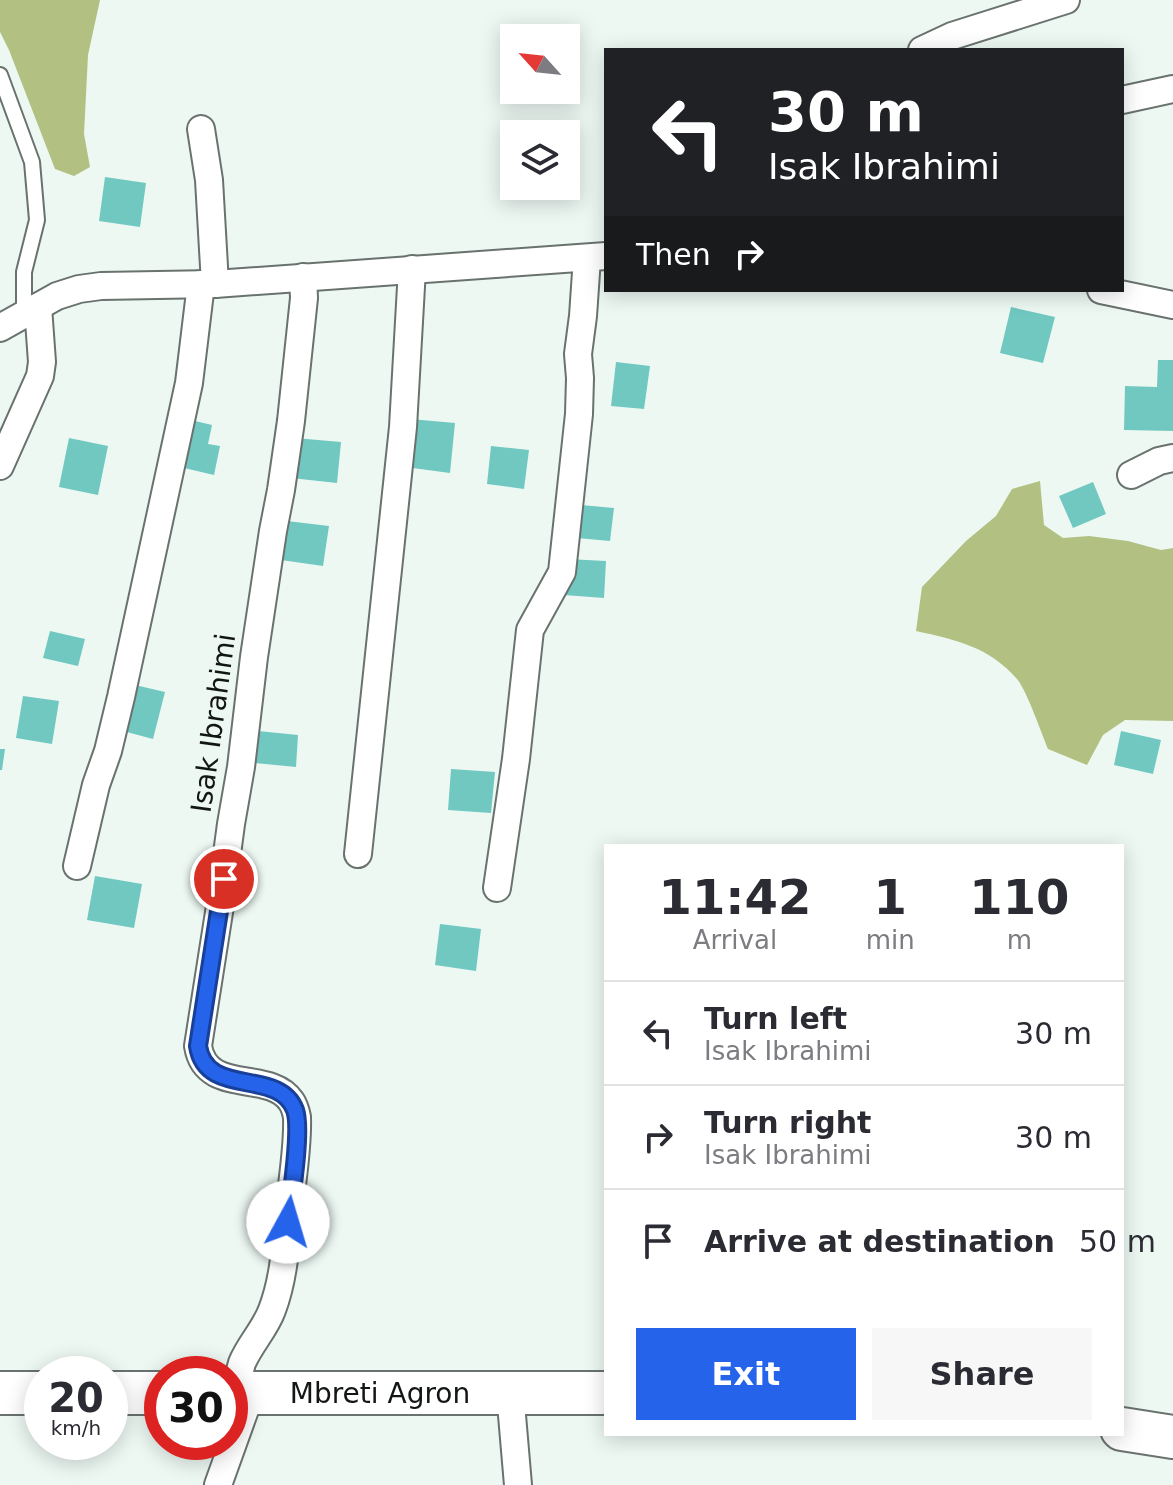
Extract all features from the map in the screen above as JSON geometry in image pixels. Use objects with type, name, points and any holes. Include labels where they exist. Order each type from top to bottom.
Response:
[{"type":"main road","points":[[0,1393],[24,1393]]},
{"type":"main road","name":"Mbreti Agron","points":[[248,1393],[604,1393]]},
{"type":"main road","points":[[1124,1429],[1173,1437]]},
{"type":"street","points":[[926,48],[952,36],[1066,0]]},
{"type":"street","points":[[1124,100],[1173,89]]},
{"type":"street","points":[[77,866],[121,697],[208,284],[209,180],[201,129]]},
{"type":"street","points":[[0,328],[57,296],[90,287],[208,284],[600,253],[583,316],[578,354],[579,414],[562,572],[530,630],[516,759],[497,888]]},
{"type":"street","points":[[358,854],[403,427],[412,269]]},
{"type":"street","name":"Isak Ibrahimi","points":[[247,1356],[272,1310],[282,1274],[297,1113],[284,1093],[214,1073],[204,1065],[198,1046],[291,421],[304,298],[303,277]]},
{"type":"street","points":[[1111,292],[1173,305]]},
{"type":"street","points":[[0,466],[40,376],[42,352],[31,311]]},
{"type":"street","points":[[1131,475],[1150,464],[1173,458]]},
{"type":"street","name":"Mbreti Agron","points":[[510,1392],[518,1485]]},
{"type":"street","name":"Mbreti Agron","points":[[218,1485],[224,1460]]},
{"type":"lane","points":[[0,75],[32,162],[37,220],[24,272],[31,311]]},
{"type":"green space","points":[[0,0],[100,0],[88,55],[84,134],[90,167],[74,176],[55,169],[0,32]]},
{"type":"green space","points":[[1040,481],[1044,525],[1063,538],[1089,536],[1128,541],[1161,550],[1173,548],[1173,721],[1125,720],[1103,735],[1087,765],[1048,749],[1021,685],[995,659],[971,646],[916,631],[922,587],[966,541],[996,516],[1012,489]]},
{"type":"building","points":[[105,177],[146,183],[140,227],[99,221]]},
{"type":"building","points":[[1011,307],[1055,317],[1043,363],[1000,353]]},
{"type":"building","points":[[1158,360],[1173,360],[1173,431],[1124,430],[1125,386],[1157,387]]},
{"type":"building","points":[[616,362],[650,366],[644,409],[611,406]]},
{"type":"building","points":[[410,419],[455,423],[450,473],[405,467]]},
{"type":"building","points":[[191,420],[212,425],[208,444],[220,446],[214,475],[180,467]]},
{"type":"building","points":[[69,438],[108,446],[98,495],[59,487]]},
{"type":"building","points":[[295,438],[341,442],[337,483],[291,478]]},
{"type":"building","points":[[491,446],[529,450],[524,489],[487,484]]},
{"type":"building","points":[[1093,482],[1106,514],[1073,528],[1059,496]]},
{"type":"building","points":[[570,504],[614,508],[610,541],[566,537]]},
{"type":"building","points":[[287,521],[329,526],[323,566],[281,560]]},
{"type":"building","points":[[567,559],[606,561],[604,598],[564,595]]},
{"type":"building","points":[[50,631],[85,639],[78,666],[43,658]]},
{"type":"building","points":[[135,685],[165,692],[153,739],[123,731]]},
{"type":"building","points":[[23,696],[59,701],[52,744],[16,738]]},
{"type":"building","points":[[258,731],[298,735],[296,767],[255,763]]},
{"type":"building","points":[[1121,731],[1161,740],[1153,774],[1114,765]]},
{"type":"building","points":[[0,749],[5,749],[2,770],[0,770]]},
{"type":"building","points":[[451,769],[495,772],[491,813],[448,810]]},
{"type":"building","points":[[95,876],[142,884],[134,928],[87,920]]},
{"type":"building","points":[[440,924],[481,929],[476,971],[435,965]]},
{"type":"route","points":[[224,879],[198,1046],[200,1058],[214,1073],[269,1087],[284,1093],[291,1101],[297,1113],[288,1222]]}]
